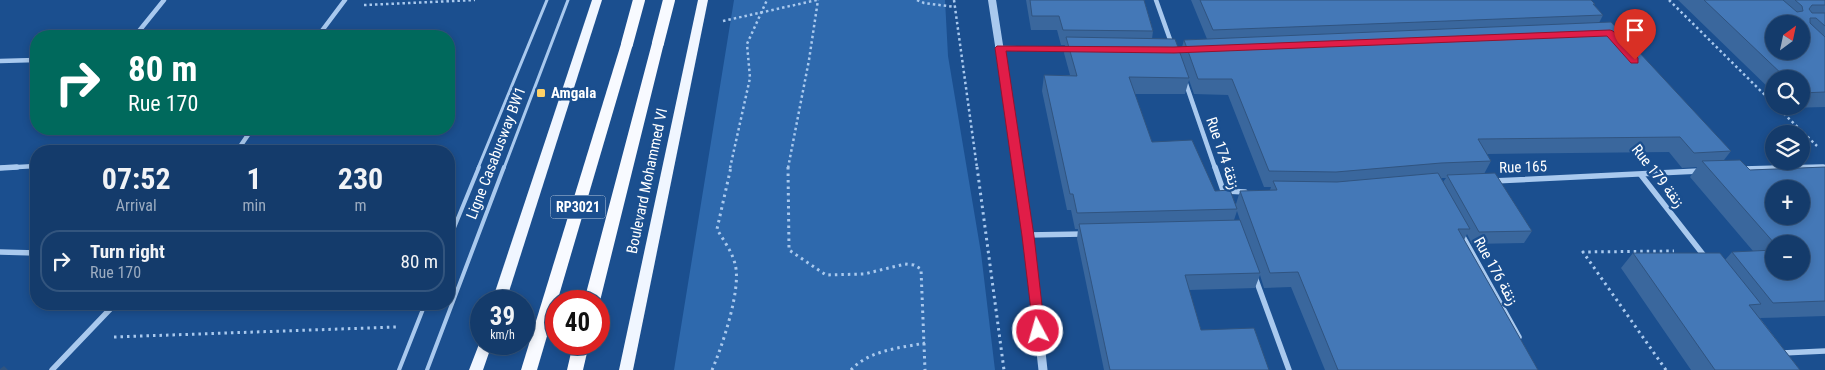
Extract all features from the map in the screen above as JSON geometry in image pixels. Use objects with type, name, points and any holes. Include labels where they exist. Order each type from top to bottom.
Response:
[{"type":"highway","name":"RP3021","points":[[529,370],[639,0]]},
{"type":"highway","name":"RP3021","points":[[595,290],[669,0]]},
{"type":"highway","points":[[575,370],[578,355]]},
{"type":"main road","points":[[503,290],[597,0]]},
{"type":"main road","name":"Boulevard Mohammed VI","points":[[626,370],[703,0]]},
{"type":"main road","points":[[476,370],[481,355]]},
{"type":"street","points":[[140,30],[164,0]]},
{"type":"street","points":[[323,30],[345,0]]},
{"type":"street","points":[[992,0],[1028,236],[1043,370]]},
{"type":"street","points":[[1156,0],[1174,50],[1165,50]]},
{"type":"street","points":[[1000,48],[1078,49]]},
{"type":"street","points":[[0,61],[30,60]]},
{"type":"street","name":"Rue 174 زنقة","points":[[1184,78],[1226,199]]},
{"type":"street","points":[[0,168],[30,166]]},
{"type":"street","points":[[1734,170],[1825,167]]},
{"type":"street","name":"Rue 165","points":[[1483,181],[1706,171]]},
{"type":"street","name":"Rue 179 زنقة","points":[[1641,174],[1706,259]]},
{"type":"street","points":[[1223,191],[1252,192]]},
{"type":"street","name":"Rue 176 زنقة","points":[[1457,226],[1523,344]]},
{"type":"street","points":[[1028,236],[1088,234]]},
{"type":"street","points":[[0,252],[30,252]]},
{"type":"street","points":[[1251,267],[1289,370]]},
{"type":"street","points":[[52,370],[110,310]]},
{"type":"street","points":[[1773,346],[1782,356],[1825,351]]},
{"type":"lane","name":"Ligne Casabusway BW1","points":[[455,225],[547,0]]},
{"type":"lane","name":"Ligne Casabusway BW1","points":[[455,297],[568,0]]},
{"type":"lane","points":[[399,370],[423,310]]},
{"type":"lane","name":"Ligne Casabusway BW1","points":[[427,370],[450,310]]},
{"type":"path","points":[[342,6],[475,0]]},
{"type":"path","points":[[712,370],[718,358],[733,301],[737,266],[717,229],[750,78],[746,44],[767,0]]},
{"type":"path","points":[[697,28],[817,0],[808,60],[787,171],[789,250],[826,275],[864,274],[905,264],[914,265],[921,269],[925,370]]},
{"type":"path","points":[[917,0],[924,3],[955,7]]},
{"type":"path","points":[[954,0],[1004,370]]},
{"type":"path","points":[[1669,0],[1765,95]]},
{"type":"path","points":[[1785,115],[1818,148]]},
{"type":"path","points":[[1666,370],[1583,252],[1700,251]]},
{"type":"path","points":[[84,338],[416,326]]},
{"type":"path","points":[[851,370],[854,365],[879,354],[925,343]]},
{"type":"shaded area","points":[[734,0],[945,0],[948,56],[981,253],[995,370],[674,370]]},
{"type":"building","points":[[1030,0],[1144,0],[1153,31],[1063,30],[1059,16],[1032,16]]},
{"type":"building","points":[[1200,0],[1591,0],[1603,15],[1213,30]]},
{"type":"building","points":[[1704,0],[1783,0],[1797,12],[1803,11],[1802,6],[1795,0],[1825,0],[1825,5],[1812,5],[1809,9],[1812,13],[1825,13],[1825,26],[1816,18],[1810,18],[1810,15],[1765,15],[1765,58]]},
{"type":"building","points":[[1611,22],[1731,151],[1694,153],[1680,137],[1478,139],[1491,161],[1441,163],[1336,172],[1269,171],[1232,79],[1198,79],[1184,40]]},
{"type":"building","points":[[1810,23],[1825,37],[1825,92],[1810,93],[1810,70],[1778,70],[1767,60],[1810,60]]},
{"type":"building","points":[[1066,37],[1175,39],[1189,78],[1129,77],[1152,142],[1192,140],[1215,191],[1230,190],[1237,209],[1077,213],[1073,194],[1070,194],[1044,75],[1077,76]]},
{"type":"building","points":[[1740,160],[1750,170],[1810,170],[1810,168],[1825,167],[1825,301],[1773,303],[1732,252],[1765,250],[1765,280],[1810,280],[1810,235],[1767,235],[1702,161]]},
{"type":"building","points":[[1438,173],[1470,229],[1458,229],[1538,370],[1338,370],[1298,272],[1270,273],[1240,191],[1277,190],[1273,181],[1337,182]]},
{"type":"building","points":[[1495,173],[1532,231],[1479,232],[1447,175]]},
{"type":"building","points":[[1240,220],[1260,273],[1185,275],[1201,330],[1254,328],[1269,370],[1110,370],[1079,224]]},
{"type":"building","points":[[1633,253],[1720,253],[1761,304],[1749,305],[1800,370],[1715,370]]},
{"type":"place","name":"Amgala","points":[[541,93]]},
{"type":"route","points":[[1038,331],[1028,236],[1000,48],[1174,50],[1610,33],[1635,60]]}]
